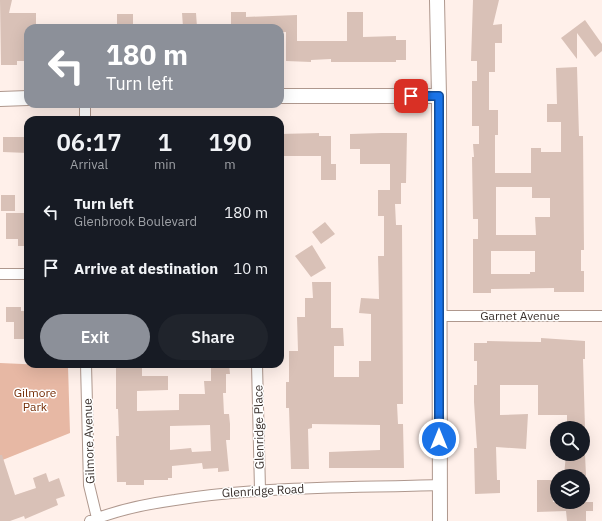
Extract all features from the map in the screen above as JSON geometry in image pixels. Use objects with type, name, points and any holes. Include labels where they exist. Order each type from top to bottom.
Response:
[{"type":"street","points":[[437,0],[439,96],[438,316],[440,521]]},
{"type":"street","points":[[284,96],[439,96]]},
{"type":"street","points":[[0,99],[24,98]]},
{"type":"street","points":[[0,274],[24,274]]},
{"type":"street","name":"Garnet Avenue","points":[[438,316],[602,316]]},
{"type":"street","name":"Gilmore Avenue","points":[[86,368],[89,485],[93,519]]},
{"type":"street","name":"Glenridge Place","points":[[257,368],[260,490]]},
{"type":"street","name":"Glenridge Road","points":[[93,519],[151,504],[214,494],[260,490],[439,485]]},
{"type":"green space","name":"Gilmore Park","points":[[0,363],[24,364],[24,368],[68,368],[70,433],[0,461]]},
{"type":"building","points":[[0,0],[12,0],[9,13],[36,13],[36,24],[24,24],[24,61],[17,61],[17,65],[1,65]]},
{"type":"building","points":[[473,0],[499,0],[493,25],[502,24],[502,43],[495,43],[495,72],[489,72],[489,110],[498,110],[498,135],[495,135],[495,173],[531,173],[531,148],[541,148],[541,152],[561,152],[561,122],[547,122],[547,104],[557,104],[556,68],[577,67],[579,136],[583,136],[584,250],[581,250],[581,271],[584,271],[584,292],[554,292],[554,288],[491,289],[491,293],[473,293],[473,239],[478,239],[478,219],[473,219],[472,157],[474,157],[473,144],[479,144],[479,126],[472,126],[472,81],[477,81],[477,61],[471,61]],"holes":[[[496,187],[532,187],[532,198],[550,198],[550,217],[535,217],[536,235],[496,235]],[[491,251],[535,251],[535,272],[530,272],[530,274],[491,274]]]},
{"type":"building","points":[[231,12],[246,12],[246,17],[297,15],[297,41],[347,41],[347,12],[363,12],[363,37],[396,36],[396,40],[406,40],[406,60],[396,60],[396,62],[331,62],[331,59],[311,60],[311,62],[286,61],[286,32],[284,32],[284,24],[231,24]]},
{"type":"building","points":[[182,13],[196,13],[197,24],[183,24]]},
{"type":"building","points":[[117,14],[133,14],[133,24],[117,24]]},
{"type":"building","points":[[585,20],[602,44],[602,51],[595,57],[577,33],[577,59],[561,38]]},
{"type":"building","points":[[319,133],[319,136],[331,136],[331,164],[336,164],[336,180],[321,180],[321,156],[284,156],[284,134]]},
{"type":"building","points":[[407,133],[406,183],[401,183],[401,204],[395,204],[396,225],[402,225],[403,404],[397,404],[398,424],[403,424],[404,468],[329,468],[329,452],[380,450],[380,425],[312,424],[312,428],[308,429],[309,469],[291,469],[289,408],[286,408],[286,382],[289,382],[289,351],[298,351],[297,317],[305,317],[305,298],[313,298],[312,282],[331,282],[331,328],[343,328],[344,346],[334,346],[334,377],[359,377],[359,361],[371,361],[371,314],[359,313],[361,298],[379,299],[378,256],[384,256],[384,216],[378,216],[378,190],[390,190],[390,164],[360,164],[360,149],[350,149],[350,134]]},
{"type":"building","points":[[3,137],[24,137],[24,153],[3,152]]},
{"type":"building","points":[[1,195],[15,195],[15,211],[1,211]]},
{"type":"building","points":[[6,213],[24,213],[24,246],[18,246],[18,239],[6,239]]},
{"type":"building","points":[[325,222],[335,234],[321,244],[312,232]]},
{"type":"building","points":[[312,245],[326,268],[311,277],[295,256]]},
{"type":"building","points":[[6,307],[21,307],[21,311],[24,311],[24,339],[14,339],[14,322],[6,322]]},
{"type":"building","points":[[541,338],[585,341],[585,359],[583,359],[585,421],[567,421],[567,415],[538,415],[538,385],[500,385],[500,415],[528,414],[526,449],[496,447],[497,480],[500,480],[500,493],[475,494],[474,448],[477,448],[474,385],[477,385],[477,361],[474,361],[474,343],[487,343],[487,341],[541,342]]},
{"type":"building","points":[[116,368],[142,368],[142,376],[168,376],[168,390],[137,391],[137,411],[179,410],[179,394],[205,394],[204,381],[211,381],[211,368],[229,368],[230,374],[226,374],[226,393],[223,393],[224,414],[229,414],[230,424],[230,440],[226,440],[229,471],[218,472],[218,468],[203,469],[202,463],[172,466],[172,478],[168,478],[168,480],[144,480],[144,485],[126,485],[126,482],[117,482],[116,436],[119,436],[118,409],[116,409]],"holes":[[[210,425],[211,451],[192,452],[191,448],[170,450],[170,426]]]},
{"type":"building","points":[[0,455],[2,455],[15,495],[36,488],[33,478],[46,473],[49,482],[59,478],[65,496],[56,499],[58,505],[25,519],[24,516],[10,521],[0,521]]},
{"type":"building","points":[[565,461],[585,461],[586,469],[565,469]]},
{"type":"building","points":[[537,480],[550,480],[550,509],[590,509],[590,502],[593,502],[593,511],[586,511],[586,521],[567,521],[566,511],[537,512]]},
{"type":"route","points":[[411,96],[439,96],[439,439]]}]
